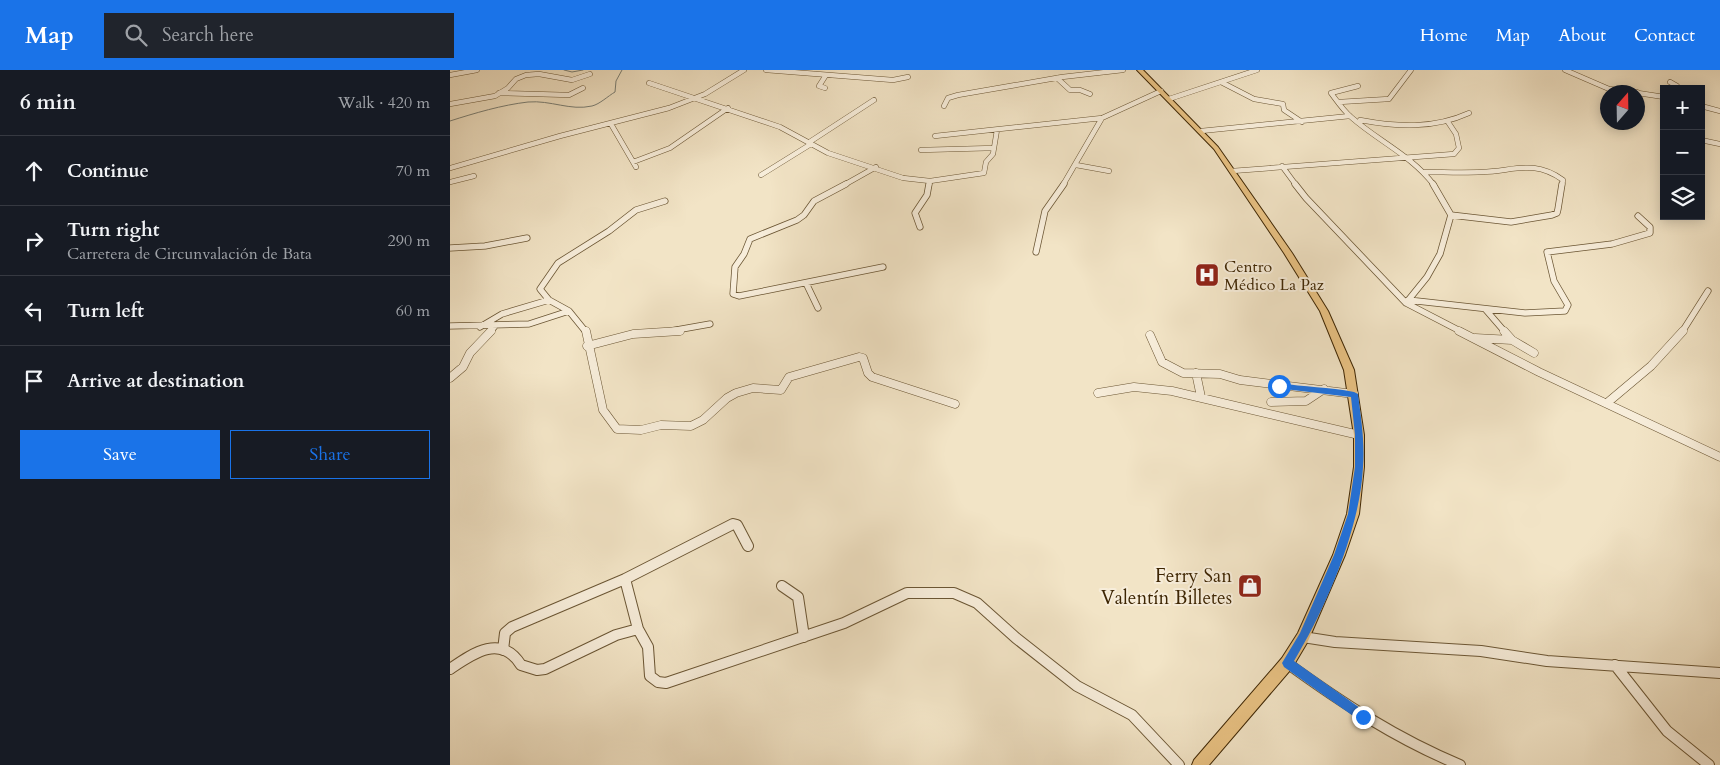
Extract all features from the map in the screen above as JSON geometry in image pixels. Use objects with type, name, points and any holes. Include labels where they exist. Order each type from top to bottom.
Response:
[{"type":"main road","points":[[1140,70],[1201,131],[1232,171],[1288,253],[1324,311],[1349,370],[1359,435],[1359,467],[1353,514],[1339,555],[1303,636],[1287,663],[1199,765]]},
{"type":"street","points":[[450,75],[478,70]]},
{"type":"street","points":[[450,168],[560,136],[669,108],[696,97],[744,70]]},
{"type":"street","points":[[766,70],[893,80],[908,77]]},
{"type":"street","points":[[944,106],[948,98],[958,95],[1057,78],[1123,70]]},
{"type":"street","points":[[935,136],[1102,118],[1165,95],[1220,82],[1257,70]]},
{"type":"street","points":[[1339,102],[1389,99],[1411,70]]},
{"type":"street","points":[[1566,70],[1600,85]]},
{"type":"street","points":[[450,104],[486,99],[499,94],[516,79],[526,75],[539,74],[572,80],[590,74]]},
{"type":"street","points":[[825,88],[819,86],[826,75]]},
{"type":"street","points":[[1057,78],[1070,90],[1080,90],[1090,94]]},
{"type":"street","points":[[1220,82],[1254,99],[1283,104],[1284,110],[1302,122]]},
{"type":"street","points":[[1670,82],[1675,85]]},
{"type":"street","points":[[649,83],[696,97],[780,127],[828,153],[876,167],[903,178],[930,181],[980,175],[985,170],[986,162],[994,148],[997,130]]},
{"type":"street","points":[[1358,86],[1330,92],[1351,117],[1407,157],[1424,172],[1438,190],[1451,215],[1440,254],[1427,276],[1407,302]]},
{"type":"street","points":[[499,94],[569,95],[583,88]]},
{"type":"street","points":[[1645,94],[1660,96]]},
{"type":"street","points":[[762,175],[874,100]]},
{"type":"street","points":[[1705,107],[1719,110]]},
{"type":"street","points":[[632,162],[670,148],[728,108]]},
{"type":"street","points":[[1201,131],[1351,117],[1394,124],[1448,122],[1469,113]]},
{"type":"street","points":[[1036,252],[1045,211],[1076,165],[1102,118]]},
{"type":"street","points":[[1232,171],[1454,154],[1459,148],[1459,142],[1456,133],[1448,122]]},
{"type":"street","points":[[611,124],[636,167]]},
{"type":"street","points":[[1705,141],[1720,144]]},
{"type":"street","points":[[921,150],[994,148]]},
{"type":"street","points":[[1076,165],[1109,171]]},
{"type":"street","points":[[1282,166],[1306,198],[1407,302],[1539,372],[1720,457]]},
{"type":"street","points":[[876,167],[814,201],[804,215],[797,220],[750,238],[744,254],[735,267],[733,294],[739,296],[883,267]]},
{"type":"street","points":[[1424,172],[1482,172],[1530,167],[1551,170],[1563,180],[1557,213],[1552,215],[1512,222],[1451,215]]},
{"type":"street","points":[[450,182],[474,176]]},
{"type":"street","points":[[920,227],[915,213],[927,195],[930,181]]},
{"type":"street","points":[[664,201],[636,210],[609,231],[555,266],[540,289],[549,300],[569,311],[586,331],[587,346],[594,368],[594,378],[599,388],[602,410],[612,425],[620,430],[641,430],[661,425],[678,427],[697,425],[727,398],[736,394],[753,388],[781,390],[789,377],[859,357],[863,358],[868,373],[872,377],[955,404]]},
{"type":"street","points":[[1407,302],[1525,313],[1565,311],[1568,305],[1554,281],[1547,252],[1583,249],[1639,237],[1650,232],[1650,227],[1638,216]]},
{"type":"street","points":[[450,248],[485,246],[527,238]]},
{"type":"street","points":[[806,283],[811,287],[813,300],[818,308]]},
{"type":"street","points":[[1607,403],[1628,388],[1676,338],[1700,308],[1708,291]]},
{"type":"street","points":[[480,327],[502,314],[549,300]]},
{"type":"street","points":[[1486,310],[1512,340],[1534,354]]},
{"type":"street","points":[[450,326],[480,327],[534,323],[569,311]]},
{"type":"street","points":[[587,346],[637,333],[679,331],[710,324]]},
{"type":"street","points":[[450,378],[463,367],[470,353],[495,326]]},
{"type":"street","points":[[1150,335],[1162,362],[1170,368],[1183,373],[1220,374],[1240,380],[1301,390],[1324,389],[1354,394]]},
{"type":"street","points":[[1474,338],[1512,340]]},
{"type":"street","points":[[1196,373],[1201,397]]},
{"type":"street","points":[[1098,393],[1110,389],[1131,388],[1201,397],[1359,435]]},
{"type":"street","points":[[1271,402],[1306,401],[1324,389]]},
{"type":"street","points":[[503,650],[505,633],[512,627],[625,580],[733,524],[737,525],[748,546]]},
{"type":"street","points":[[625,580],[638,629],[646,640],[649,650],[647,666],[649,675],[661,682],[853,620],[901,596],[914,592],[945,591],[968,597],[1072,682],[1132,715],[1179,765]]},
{"type":"street","points":[[782,586],[794,592],[798,597],[804,637]]},
{"type":"street","points":[[450,669],[479,649],[490,647],[503,650],[516,657],[521,665],[540,670],[564,661],[616,635],[638,629]]},
{"type":"street","points":[[1303,636],[1335,642],[1481,651],[1547,661],[1720,672]]},
{"type":"street","points":[[1287,663],[1377,726],[1433,755],[1460,765]]},
{"type":"street","points":[[1615,665],[1667,732],[1709,765]]},
{"type":"waterway","points":[[564,70],[572,72],[583,70]]},
{"type":"waterway","points":[[450,121],[518,103],[545,102],[576,107],[592,106],[615,92],[616,81],[622,70]]},
{"type":"place","name":"Centro Médico La Paz","points":[[1207,275]]},
{"type":"place","name":"Ferry San Valentín Billetes","points":[[1250,586]]},
{"type":"route","points":[[1279,386],[1301,390],[1324,389],[1354,394],[1359,435],[1359,467],[1353,514],[1339,555],[1303,636],[1287,663],[1363,717]]}]
